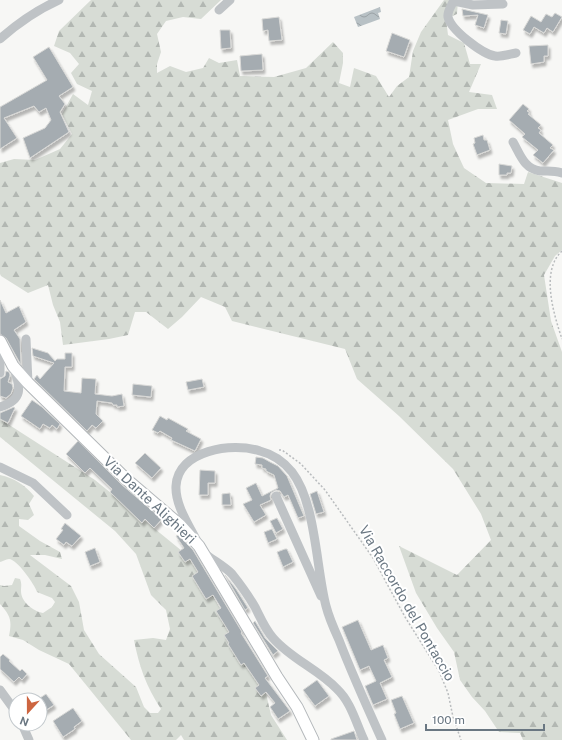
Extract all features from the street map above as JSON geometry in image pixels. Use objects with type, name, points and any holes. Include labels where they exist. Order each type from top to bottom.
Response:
[{"type":"main road","name":"Via Dante Alighieri","points":[[0,343],[13,366],[28,383],[126,479],[180,525],[194,540],[204,553],[277,677],[297,707],[313,740]]},
{"type":"street","points":[[0,40],[9,30],[28,16],[59,0]]},
{"type":"street","points":[[219,10],[230,0]]},
{"type":"street","points":[[503,4],[473,5],[454,0],[448,12],[449,20],[466,39],[480,50],[490,55],[500,56],[516,53]]},
{"type":"street","points":[[513,142],[525,164],[530,168],[540,171],[554,171],[562,173]]},
{"type":"street","points":[[26,339],[28,383]]},
{"type":"street","points":[[0,356],[0,373]]},
{"type":"street","points":[[0,407],[12,402],[19,393],[19,383],[13,366]]},
{"type":"street","points":[[326,607],[311,522],[301,488],[288,468],[279,460],[266,453],[254,449],[228,447],[199,455],[181,469],[176,481],[176,494],[183,513],[204,553],[219,562],[231,574],[251,600],[268,631],[278,644],[340,692],[348,704],[364,740]]},
{"type":"street","points":[[0,467],[33,483],[67,515]]},
{"type":"street","points":[[276,496],[326,607],[350,668],[382,740]]},
{"type":"street","points":[[0,690],[8,701]]},
{"type":"path","points":[[562,251],[554,263],[550,286],[555,318],[562,339]]},
{"type":"path","name":"Via Raccordo del Pontaccio","points":[[277,450],[282,450],[301,464],[325,490],[373,558],[405,618],[439,670],[448,693],[453,717],[461,740]]},
{"type":"green space","points":[[91,0],[221,0],[201,19],[183,17],[166,21],[157,34],[161,52],[157,64],[157,73],[170,66],[186,72],[203,68],[209,58],[219,63],[237,60],[240,76],[274,77],[306,68],[333,42],[343,53],[343,63],[339,83],[350,87],[354,68],[376,76],[389,97],[397,86],[409,77],[413,51],[421,32],[444,0],[458,0],[457,14],[446,19],[448,35],[464,43],[470,64],[481,64],[469,92],[492,95],[497,109],[478,109],[448,120],[453,144],[464,168],[486,183],[524,184],[528,172],[562,183],[562,250],[555,256],[544,275],[551,321],[562,352],[562,740],[523,740],[520,733],[499,732],[485,711],[472,697],[460,680],[454,652],[437,628],[416,593],[399,546],[457,575],[491,540],[481,514],[453,469],[399,416],[357,379],[345,349],[232,321],[225,307],[201,297],[168,329],[146,312],[135,312],[128,335],[63,345],[60,322],[53,305],[48,285],[28,293],[1,276],[0,163],[14,159],[35,160],[60,149],[72,134],[62,114],[73,94],[88,105],[92,91],[77,84],[71,73],[79,64],[70,53],[54,46],[59,31]]},
{"type":"green space","points":[[0,419],[95,480],[193,560],[265,689],[271,715],[287,740],[184,740],[181,735],[176,740],[131,740],[69,664],[39,650],[23,640],[9,636],[10,619],[0,604],[0,585],[12,585],[15,578],[20,579],[23,599],[28,605],[39,612],[43,613],[52,607],[55,602],[52,598],[37,592],[25,573],[12,560],[8,559],[0,562],[0,475],[19,482],[34,496],[29,504],[34,515],[28,520],[19,519],[19,526],[40,541],[60,552],[62,559],[45,555],[30,555],[71,586],[79,602],[84,630],[99,654],[136,687],[144,707],[150,713],[158,713],[161,709],[144,676],[138,659],[134,640],[153,638],[166,640],[170,629],[166,610],[151,595],[136,554],[115,531],[0,437]]},
{"type":"water","points":[[380,7],[381,12],[378,13],[380,19],[358,27],[354,17]]},
{"type":"building","points":[[462,9],[488,15],[484,28],[475,25],[478,15],[463,16]]},
{"type":"building","points":[[555,13],[562,17],[553,32],[547,28],[544,33],[534,27],[530,34],[523,30],[531,16],[541,22],[546,14],[552,17]]},
{"type":"building","points":[[279,17],[282,40],[269,41],[268,30],[263,31],[262,19]]},
{"type":"building","points":[[501,20],[508,21],[506,34],[499,33]]},
{"type":"building","points":[[220,30],[230,30],[231,48],[221,49]]},
{"type":"building","points":[[392,33],[410,40],[404,57],[386,51]]},
{"type":"building","points":[[548,45],[548,56],[544,56],[544,62],[531,64],[529,46]]},
{"type":"building","points":[[49,47],[73,87],[59,96],[65,104],[60,112],[69,132],[30,158],[23,138],[45,128],[51,120],[46,108],[39,112],[34,106],[4,118],[17,138],[0,149],[0,107],[47,80],[33,57]]},
{"type":"building","points":[[262,54],[263,70],[241,71],[240,56]]},
{"type":"building","points":[[523,104],[529,109],[527,111],[530,113],[528,114],[541,125],[538,128],[541,130],[539,133],[553,145],[550,148],[554,150],[543,163],[533,155],[538,150],[522,137],[525,134],[509,120]]},
{"type":"building","points":[[483,135],[484,140],[487,140],[490,150],[477,155],[473,144],[475,143],[474,138]]},
{"type":"building","points":[[499,164],[512,166],[511,173],[507,173],[507,175],[499,175]]},
{"type":"building","points":[[0,300],[6,313],[19,306],[26,322],[14,330],[20,339],[21,365],[6,338],[0,334]]},
{"type":"building","points":[[32,348],[48,353],[55,361],[57,359],[65,359],[65,353],[72,353],[72,367],[65,367],[64,391],[81,393],[82,378],[96,379],[95,394],[112,396],[122,394],[124,406],[117,407],[117,405],[113,405],[112,403],[97,401],[96,414],[103,421],[96,428],[92,425],[87,431],[34,379],[37,375],[40,379],[54,363],[33,356]]},
{"type":"building","points":[[6,371],[9,372],[10,375],[8,382],[12,384],[13,388],[11,394],[6,398],[0,396],[0,379],[5,376]]},
{"type":"building","points":[[202,379],[204,387],[188,390],[186,382]]},
{"type":"building","points":[[133,384],[152,386],[151,397],[132,395]]},
{"type":"building","points":[[32,400],[60,424],[57,429],[52,425],[50,428],[43,424],[40,429],[21,416]]},
{"type":"building","points":[[14,407],[15,408],[8,423],[0,419],[0,413]]},
{"type":"building","points":[[160,416],[167,420],[168,418],[188,429],[186,431],[201,439],[195,451],[171,440],[172,438],[160,431],[158,433],[152,430]]},
{"type":"building","points":[[78,441],[121,484],[162,519],[154,528],[145,519],[142,523],[110,492],[112,489],[90,468],[85,473],[66,454]]},
{"type":"building","points":[[145,453],[161,468],[152,478],[135,463]]},
{"type":"building","points":[[256,457],[263,458],[278,466],[287,476],[304,516],[298,518],[288,495],[284,497],[280,491],[276,490],[271,493],[271,500],[260,505],[266,515],[254,522],[243,504],[252,500],[246,488],[256,483],[262,496],[278,488],[274,475],[262,468],[262,465],[255,464]]},
{"type":"building","points":[[200,470],[215,471],[215,483],[208,483],[208,495],[199,495]]},
{"type":"building","points":[[317,491],[324,512],[316,514],[310,494]]},
{"type":"building","points":[[230,493],[231,505],[222,505],[222,494]]},
{"type":"building","points":[[277,518],[283,529],[276,533],[270,521]]},
{"type":"building","points":[[65,523],[81,536],[72,546],[66,542],[64,545],[56,539],[63,530],[61,529]]},
{"type":"building","points":[[272,529],[277,539],[268,543],[264,532]]},
{"type":"building","points":[[179,535],[193,550],[242,632],[241,633],[268,676],[265,678],[290,711],[278,719],[270,707],[275,703],[266,692],[261,696],[255,688],[259,685],[244,663],[241,665],[228,644],[229,643],[224,635],[229,632],[216,611],[221,608],[213,595],[206,599],[192,576],[198,572],[190,559],[185,562],[178,552],[184,548],[176,536]]},
{"type":"building","points":[[95,548],[100,562],[90,566],[85,552]]},
{"type":"building","points":[[287,549],[293,562],[283,567],[277,552]]},
{"type":"building","points":[[225,575],[248,608],[245,610]]},
{"type":"building","points":[[358,620],[371,650],[383,645],[388,658],[384,660],[392,677],[380,683],[387,699],[373,705],[365,686],[376,681],[369,666],[360,670],[342,627]]},
{"type":"building","points":[[255,621],[265,638],[278,651],[273,655],[253,623]]},
{"type":"building","points":[[3,654],[20,671],[22,669],[27,674],[22,680],[19,677],[14,682],[0,669],[0,657]]},
{"type":"building","points":[[317,680],[329,696],[315,706],[303,690]]},
{"type":"building","points":[[402,696],[414,723],[400,729],[394,714],[396,713],[391,700]]},
{"type":"building","points":[[48,697],[54,705],[48,709]]},
{"type":"building","points":[[73,708],[82,721],[74,727],[75,729],[63,737],[53,721]]},
{"type":"building","points":[[354,731],[357,740],[331,740],[331,739]]}]
